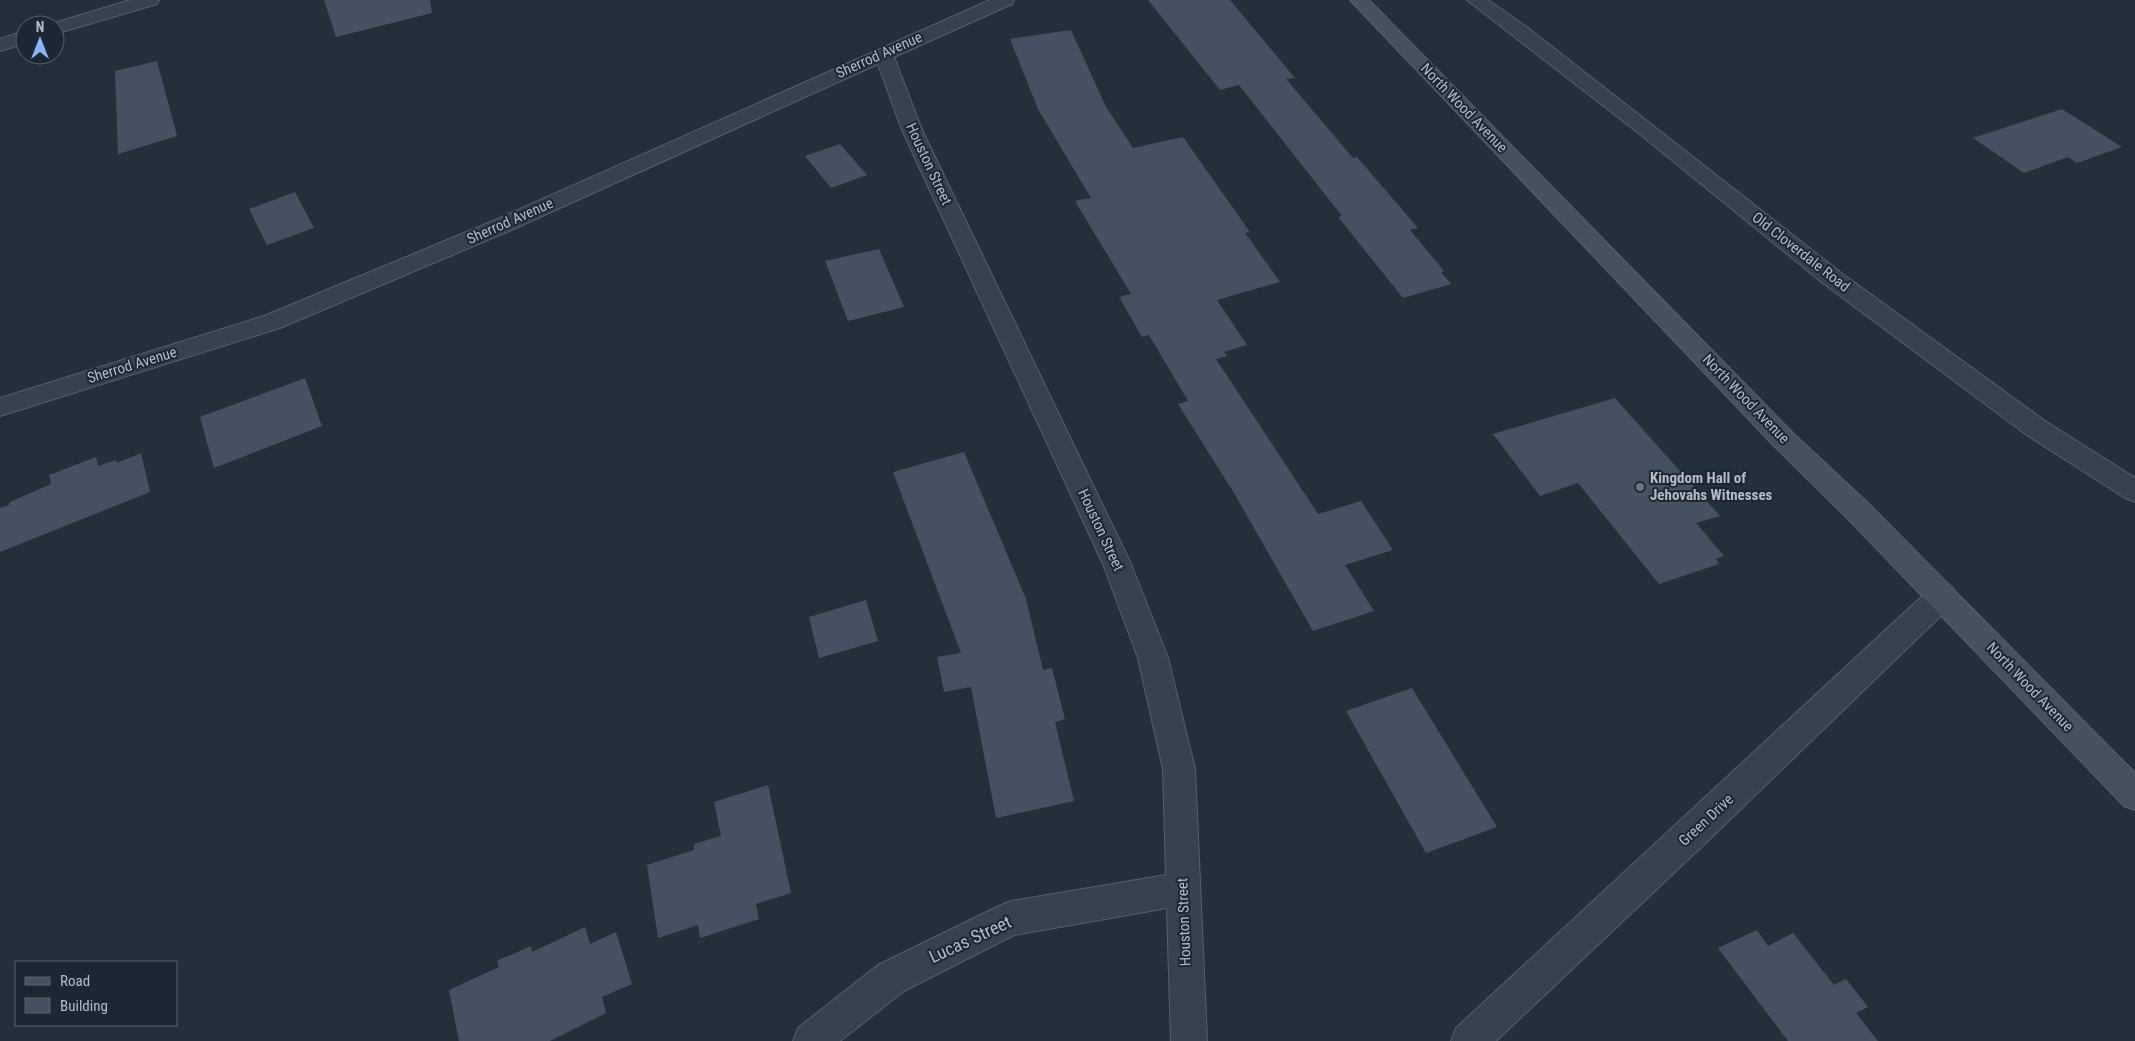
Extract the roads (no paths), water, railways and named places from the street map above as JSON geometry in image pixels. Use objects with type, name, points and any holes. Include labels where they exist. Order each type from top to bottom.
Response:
[{"type":"main road","name":"North Wood Avenue","points":[[1359,0],[1784,440],[1860,513],[2135,795]]},
{"type":"street","points":[[65,25],[150,0]]},
{"type":"street","name":"Sherrod Avenue","points":[[0,407],[272,322],[510,222],[1005,0]]},
{"type":"street","name":"Old Cloverdale Road","points":[[1476,0],[1521,32],[1648,130],[1832,278],[2036,428],[2135,491]]},
{"type":"street","points":[[0,45],[15,40]]},
{"type":"street","name":"Houston Street","points":[[883,54],[912,130],[1117,564],[1154,658],[1179,769],[1189,1041]]},
{"type":"street","name":"Green Drive","points":[[1469,1041],[1696,830],[1942,596]]},
{"type":"street","name":"Lucas Street","points":[[811,1041],[891,978],[1011,918],[1183,889]]},
{"type":"place","name":"Kingdom Hall of Jehovahs Witnesses","points":[[1640,487]]}]
